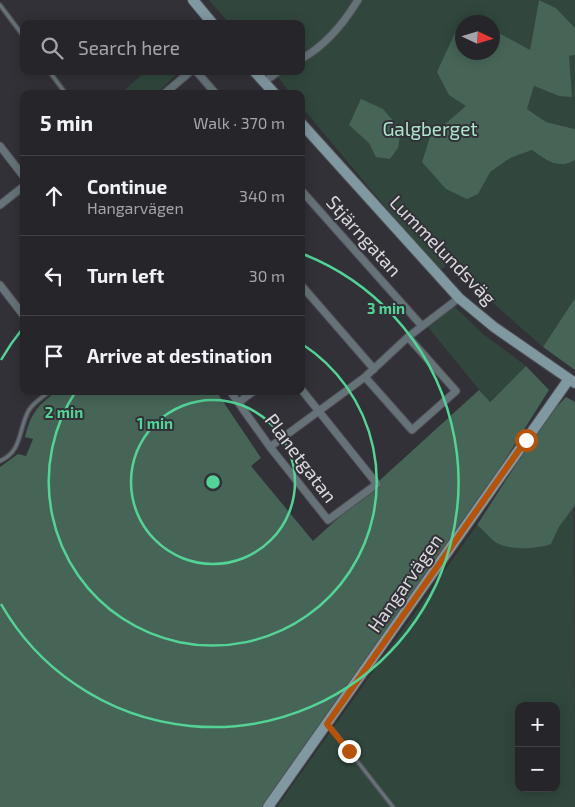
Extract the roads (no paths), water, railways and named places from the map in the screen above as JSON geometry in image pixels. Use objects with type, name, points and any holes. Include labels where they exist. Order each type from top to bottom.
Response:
[{"type":"street","points":[[193,0],[210,20]]},
{"type":"street","points":[[305,57],[311,54],[338,28],[358,0]]},
{"type":"street","points":[[169,90],[186,75]]},
{"type":"street","points":[[199,75],[213,90]]},
{"type":"street","points":[[258,75],[271,90]]},
{"type":"street","points":[[264,82],[274,75]]},
{"type":"street","name":"Lummelundsväg","points":[[305,127],[459,298],[494,327],[572,381]]},
{"type":"street","points":[[0,146],[20,172]]},
{"type":"street","points":[[0,204],[20,189]]},
{"type":"street","name":"Stjärngatan","points":[[305,194],[422,326]]},
{"type":"street","points":[[0,284],[20,311]]},
{"type":"street","points":[[305,290],[374,368]]},
{"type":"street","points":[[270,447],[365,377],[408,337],[459,298]]},
{"type":"street","points":[[365,377],[412,430],[456,391],[408,337]]},
{"type":"street","name":"Hangarvägen","points":[[268,807],[572,381]]},
{"type":"street","name":"Planetgatan","points":[[233,395],[270,447],[328,520],[377,484],[317,412]]},
{"type":"street","points":[[239,402],[249,395]]},
{"type":"street","points":[[305,395],[317,412]]},
{"type":"lane","points":[[0,5],[20,32]]},
{"type":"lane","points":[[52,75],[63,90]]},
{"type":"lane","points":[[0,461],[8,458],[17,447],[30,408],[45,395]]},
{"type":"lane","points":[[327,724],[393,807]]},
{"type":"park label","name":"Galgberget","points":[[430,129]]}]
